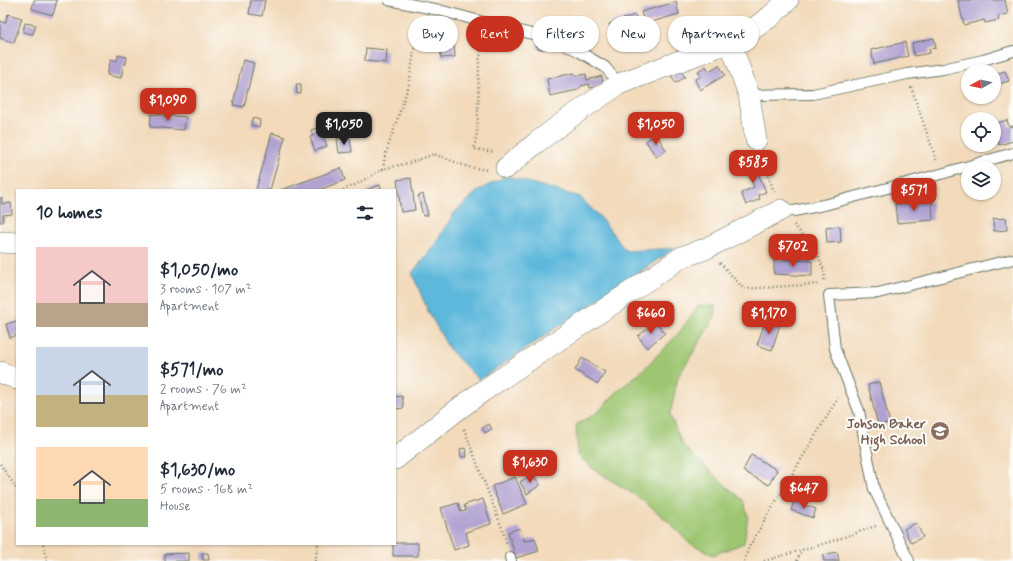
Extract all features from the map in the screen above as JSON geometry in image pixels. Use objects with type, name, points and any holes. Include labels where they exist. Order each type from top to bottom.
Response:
[{"type":"street","points":[[759,25],[788,0]]},
{"type":"street","points":[[506,168],[572,116],[619,84],[704,52]]},
{"type":"street","points":[[734,52],[749,95],[756,140]]},
{"type":"street","points":[[396,458],[456,410],[682,258],[705,249],[781,210]]},
{"type":"street","points":[[0,242],[16,243]]},
{"type":"street","points":[[0,372],[16,379]]},
{"type":"lane","points":[[389,0],[422,6],[466,17]]},
{"type":"lane","points":[[524,32],[556,40],[580,52],[605,67],[619,84]]},
{"type":"lane","points":[[749,95],[813,94],[907,74],[943,69],[1013,52]]},
{"type":"lane","points":[[781,210],[794,211],[828,204],[1013,153]]},
{"type":"lane","points":[[909,561],[874,489],[859,411],[835,349],[829,295],[878,293],[1013,259]]},
{"type":"path","points":[[383,169],[409,84],[422,6]]},
{"type":"path","points":[[346,189],[355,186],[383,169],[412,162],[434,154],[468,168],[500,171],[506,168],[495,152],[474,149],[477,134],[479,62],[481,52]]},
{"type":"path","points":[[907,74],[941,174]]},
{"type":"path","points":[[705,249],[744,289],[824,284],[825,274],[817,252],[781,210],[756,140]]},
{"type":"path","points":[[744,561],[749,547],[804,454],[841,392],[849,385]]},
{"type":"path","points":[[456,410],[503,531],[511,559]]},
{"type":"path","points":[[0,464],[16,488]]},
{"type":"path","points":[[764,561],[801,551],[890,522]]},
{"type":"path","points":[[42,545],[47,561]]},
{"type":"path","points":[[315,561],[318,545]]},
{"type":"path","points":[[797,561],[801,551]]},
{"type":"green space","points":[[715,305],[715,317],[678,377],[670,415],[683,446],[743,500],[748,516],[744,543],[713,555],[688,542],[669,522],[641,499],[592,468],[578,455],[576,425],[598,412],[617,392],[644,369],[679,333],[698,306]]},
{"type":"water","points":[[506,176],[580,197],[599,216],[626,251],[675,248],[479,380],[449,349],[428,311],[412,273],[433,247],[454,213],[479,190]]},
{"type":"building","points":[[34,0],[57,0],[53,15],[32,9]]},
{"type":"building","points":[[251,0],[265,0],[262,16],[249,14]]},
{"type":"building","points":[[958,0],[1005,0],[1008,14],[998,16],[999,20],[985,23],[984,20],[964,25]]},
{"type":"building","points":[[676,2],[679,14],[660,20],[660,16],[642,16],[641,12]]},
{"type":"building","points":[[8,14],[22,18],[14,43],[0,38],[0,21],[5,23]]},
{"type":"building","points":[[25,23],[36,25],[33,34],[23,32]]},
{"type":"building","points":[[934,38],[936,48],[929,49],[930,53],[914,56],[912,43]]},
{"type":"building","points":[[905,42],[908,56],[874,64],[871,50]]},
{"type":"building","points":[[366,48],[387,50],[386,63],[365,61]]},
{"type":"building","points":[[441,52],[455,52],[455,57],[441,58]]},
{"type":"building","points":[[118,55],[127,57],[121,78],[107,75],[111,59],[117,61]]},
{"type":"building","points":[[243,60],[254,63],[244,107],[233,105]]},
{"type":"building","points":[[719,65],[725,75],[700,90],[695,80],[701,76],[698,71],[706,66],[709,71]]},
{"type":"building","points":[[679,68],[685,77],[676,83],[670,74]]},
{"type":"building","points":[[1005,71],[1009,81],[1001,83],[1001,72]]},
{"type":"building","points":[[574,73],[577,76],[586,74],[587,80],[602,76],[603,85],[590,88],[589,84],[581,86],[578,90],[550,96],[547,79]]},
{"type":"building","points":[[296,84],[301,84],[301,93],[297,94]]},
{"type":"building","points":[[151,114],[186,117],[184,130],[150,127]]},
{"type":"building","points":[[253,118],[260,120],[259,127],[251,125]]},
{"type":"building","points":[[1007,120],[1009,127],[1013,126],[1013,141],[1001,144],[1001,122]]},
{"type":"building","points":[[320,127],[327,146],[315,151],[310,137],[313,136],[311,130]]},
{"type":"building","points":[[272,133],[285,137],[270,189],[256,189]]},
{"type":"building","points":[[656,134],[666,150],[656,157],[646,141]]},
{"type":"building","points":[[350,138],[352,152],[339,153],[337,139]]},
{"type":"building","points":[[752,159],[766,192],[758,195],[760,199],[746,205],[741,193],[754,187],[744,163]]},
{"type":"building","points":[[341,168],[345,180],[322,189],[284,189]]},
{"type":"building","points":[[411,178],[415,210],[401,212],[397,180]]},
{"type":"building","points":[[380,185],[381,189],[368,189]]},
{"type":"building","points":[[423,194],[428,215],[423,216],[418,196]]},
{"type":"building","points":[[0,198],[2,198],[2,204],[11,203],[12,214],[3,215],[3,222],[0,222]]},
{"type":"building","points":[[932,202],[933,220],[897,223],[895,204]]},
{"type":"building","points":[[1006,218],[1007,230],[994,231],[993,219]]},
{"type":"building","points":[[840,226],[841,242],[827,243],[826,228]]},
{"type":"building","points":[[774,259],[812,261],[812,276],[774,274]]},
{"type":"building","points":[[766,319],[780,324],[772,350],[757,345]]},
{"type":"building","points":[[16,321],[16,335],[10,338],[6,324]]},
{"type":"building","points":[[656,322],[665,333],[647,348],[638,336]]},
{"type":"building","points":[[582,358],[605,372],[598,384],[575,370]]},
{"type":"building","points":[[879,382],[890,423],[878,425],[868,385]]},
{"type":"building","points":[[402,396],[404,408],[396,409],[396,397]]},
{"type":"building","points":[[489,424],[492,429],[485,433],[482,428]]},
{"type":"building","points":[[466,448],[467,457],[461,457],[460,449]]},
{"type":"building","points":[[528,452],[532,460],[526,463],[522,456]]},
{"type":"building","points":[[751,455],[777,470],[769,485],[743,471]]},
{"type":"building","points":[[533,474],[540,485],[527,494],[520,482]]},
{"type":"building","points":[[515,477],[527,504],[503,514],[492,486]]},
{"type":"building","points":[[483,499],[491,524],[466,532],[469,545],[454,550],[441,508],[458,503],[461,512],[466,511],[464,505]]},
{"type":"building","points":[[794,501],[816,509],[813,518],[791,510]]},
{"type":"building","points":[[916,523],[923,537],[911,543],[904,529]]},
{"type":"building","points":[[520,528],[524,541],[535,538],[539,551],[516,558],[508,532]]},
{"type":"building","points":[[396,543],[418,543],[418,556],[393,556],[393,545],[396,545]]},
{"type":"building","points":[[837,552],[839,561],[824,561],[823,555]]},
{"type":"building","points":[[189,553],[189,561],[165,561],[165,554]]},
{"type":"building","points":[[202,553],[208,553],[209,560],[203,560]]},
{"type":"place","name":"Johson Baker High School","points":[[940,431]]}]
